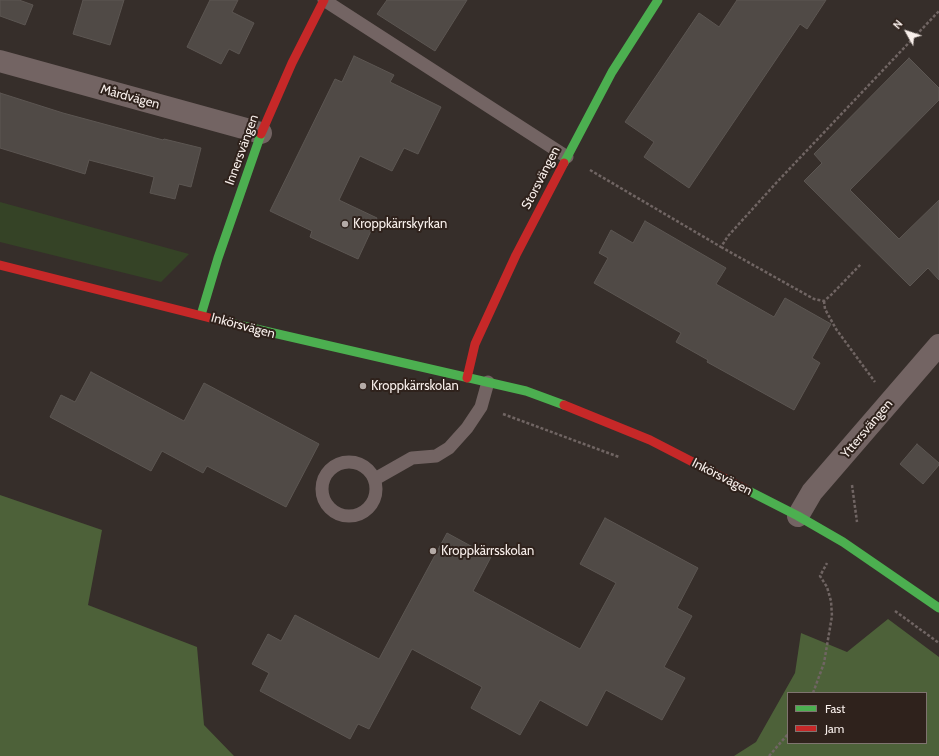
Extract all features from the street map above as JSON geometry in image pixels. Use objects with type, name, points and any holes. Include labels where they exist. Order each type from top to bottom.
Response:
[{"type":"street","name":"Innersvängen","points":[[201,315],[218,258],[261,133],[292,63],[324,0]]},
{"type":"street","name":"Storsvängen","points":[[467,378],[475,344],[516,254],[612,72],[658,0]]},
{"type":"street","name":"Mårdvägen","points":[[0,61],[261,133]]},
{"type":"street","name":"Inkörsvägen","points":[[0,265],[249,328],[397,363],[488,382],[533,394],[580,411],[650,440],[798,516],[843,542],[939,608]]},
{"type":"street","name":"Yttersvängen","points":[[798,516],[812,492],[939,344]]},
{"type":"lane","points":[[324,0],[567,157]]},
{"type":"lane","points":[[375,479],[412,458],[436,456],[449,448],[467,428],[481,407],[488,382]]},
{"type":"lane","points":[[355,462],[370,471],[375,479],[377,488],[371,506],[364,512],[355,516],[346,517],[337,514],[329,508],[324,500],[322,483],[325,475],[331,468],[338,464],[355,462]]},
{"type":"path","points":[[721,247],[728,236],[777,182],[939,11]]},
{"type":"path","points":[[567,157],[721,247],[814,299],[824,301],[831,296],[860,264]]},
{"type":"path","points":[[824,301],[825,309],[836,329],[879,387],[892,399]]},
{"type":"path","points":[[812,692],[824,662],[832,616],[831,601],[827,587],[820,576],[828,562],[858,521],[846,453]]},
{"type":"path","points":[[769,756],[787,735]]},
{"type":"green space","points":[[0,202],[189,254],[161,282],[0,242]]},
{"type":"green space","points":[[0,495],[102,530],[88,605],[197,647],[204,725],[234,756],[0,756]]},
{"type":"green space","points":[[888,619],[939,657],[939,756],[734,756],[756,742],[795,673],[801,633],[847,652]]},
{"type":"building","points":[[0,0],[19,0],[33,5],[25,25],[0,16]]},
{"type":"building","points":[[83,0],[124,0],[110,45],[73,34]]},
{"type":"building","points":[[210,0],[238,0],[232,12],[254,23],[239,54],[229,49],[221,64],[187,47]]},
{"type":"building","points":[[387,0],[467,0],[435,51],[377,14]]},
{"type":"building","points":[[737,0],[826,0],[807,29],[800,24],[689,188],[644,157],[654,142],[625,122],[699,13],[719,27]]},
{"type":"building","points":[[354,56],[394,75],[390,82],[441,107],[418,154],[404,148],[392,171],[360,156],[339,200],[377,218],[358,259],[310,237],[312,231],[270,211],[335,79],[342,82]]},
{"type":"building","points":[[909,58],[939,88],[939,100],[850,190],[899,239],[939,200],[939,280],[928,268],[910,286],[804,181],[822,163],[814,154]]},
{"type":"building","points":[[0,93],[63,113],[163,140],[201,148],[191,187],[179,184],[175,199],[150,193],[154,177],[89,160],[85,174],[0,148]]},
{"type":"building","points":[[645,221],[726,268],[716,284],[774,317],[785,298],[831,324],[812,358],[820,363],[794,410],[707,362],[708,360],[676,342],[681,333],[594,283],[608,258],[599,253],[611,230],[633,243]]},
{"type":"building","points":[[91,372],[184,421],[204,383],[319,444],[286,507],[207,466],[203,473],[162,451],[151,471],[50,417],[61,395],[75,402]]},
{"type":"building","points":[[917,444],[939,463],[939,465],[923,484],[900,464]]},
{"type":"building","points":[[605,518],[698,568],[677,608],[692,616],[664,667],[685,678],[662,720],[606,690],[587,726],[540,700],[520,735],[471,708],[482,687],[412,649],[369,729],[358,724],[350,739],[260,691],[269,673],[252,664],[268,634],[281,641],[295,615],[379,659],[447,533],[491,557],[473,591],[580,649],[616,583],[580,564]]},
{"type":"traffic: fast","points":[[564,163],[612,72],[658,0]]},
{"type":"traffic: fast","points":[[201,315],[218,258],[261,134]]},
{"type":"traffic: fast","points":[[230,323],[526,391],[564,405]]},
{"type":"traffic: fast","points":[[747,490],[798,516],[843,542],[939,608]]},
{"type":"traffic: jam","points":[[261,134],[292,63],[324,0]]},
{"type":"traffic: jam","points":[[467,378],[475,344],[516,255],[564,163]]},
{"type":"traffic: jam","points":[[0,265],[230,323]]},
{"type":"traffic: jam","points":[[564,405],[650,440],[747,490]]},
{"type":"place","name":"Kroppkärrskyrkan","points":[[345,224]]},
{"type":"place","name":"Kroppkärrskolan","points":[[363,386]]},
{"type":"place","name":"Kroppkärrsskolan","points":[[433,551]]}]
